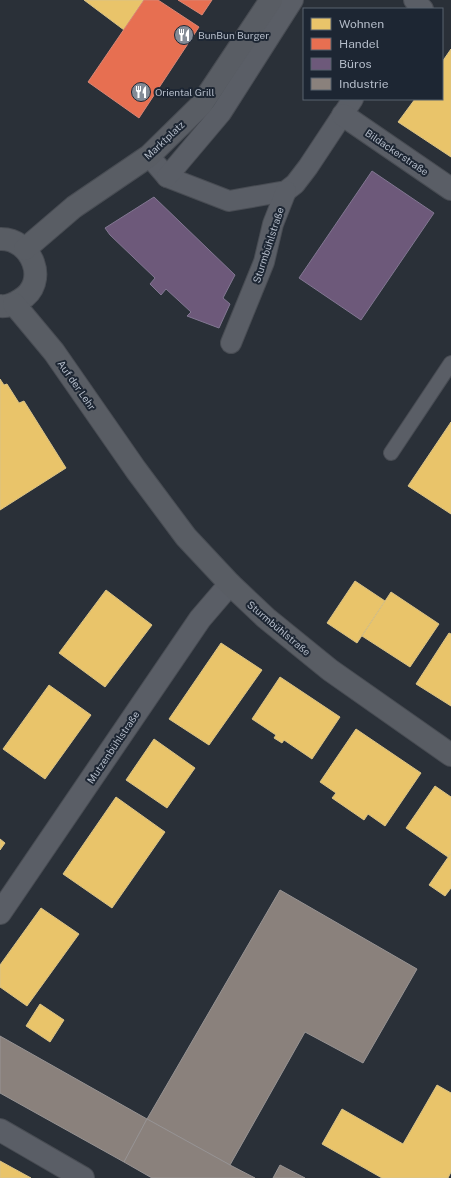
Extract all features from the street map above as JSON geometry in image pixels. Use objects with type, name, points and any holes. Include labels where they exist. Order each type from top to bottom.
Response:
[{"type":"main road","name":"Marktplatz","points":[[25,249],[74,207],[149,156],[201,105],[271,0]]},
{"type":"main road","points":[[0,239],[13,241],[25,249],[35,264],[33,287],[26,296],[7,305]]},
{"type":"main road","name":"Auf der Lehr","points":[[7,305],[54,352],[136,470]]},
{"type":"main road","name":"Sturmbühlstraße","points":[[136,470],[186,537],[230,584],[266,618],[330,670],[451,755]]},
{"type":"street","points":[[167,177],[222,113],[293,0]]},
{"type":"street","points":[[414,0],[422,8]]},
{"type":"street","points":[[149,156],[167,177],[229,201],[286,192],[295,184],[308,167],[348,107]]},
{"type":"street","name":"Bildackerstraße","points":[[348,107],[451,189]]},
{"type":"street","name":"Sturmbühlstraße","points":[[231,343],[264,262],[273,224],[286,192]]},
{"type":"street","name":"Mutzenbühlstraße","points":[[0,913],[200,619],[230,584]]},
{"type":"street","points":[[0,1130],[83,1178]]},
{"type":"lane","points":[[391,453],[451,363]]},
{"type":"building: Wohnen","points":[[84,0],[144,0],[124,30]]},
{"type":"building: Wohnen","points":[[451,49],[451,157],[398,122],[414,100],[443,100],[443,61]]},
{"type":"building: Wohnen","points":[[0,379],[4,385],[7,384],[19,403],[24,401],[66,468],[0,510]]},
{"type":"building: Wohnen","points":[[451,422],[451,514],[408,486]]},
{"type":"building: Wohnen","points":[[355,581],[385,601],[357,643],[327,623]]},
{"type":"building: Wohnen","points":[[106,590],[152,625],[105,687],[59,653]]},
{"type":"building: Wohnen","points":[[391,592],[439,624],[410,667],[362,636]]},
{"type":"building: Wohnen","points":[[449,633],[451,634],[451,706],[416,684]]},
{"type":"building: Wohnen","points":[[221,643],[262,670],[209,745],[169,719]]},
{"type":"building: Wohnen","points":[[280,677],[340,717],[312,759],[284,740],[282,743],[274,738],[276,735],[252,719]]},
{"type":"building: Wohnen","points":[[49,685],[91,715],[45,779],[3,749]]},
{"type":"building: Wohnen","points":[[356,729],[421,773],[385,826],[368,814],[364,820],[332,798],[336,793],[320,782]]},
{"type":"building: Wohnen","points":[[154,739],[195,768],[167,808],[126,780]]},
{"type":"building: Wohnen","points":[[435,786],[451,797],[451,853],[448,857],[406,828]]},
{"type":"building: Wohnen","points":[[116,797],[165,832],[112,908],[63,874]]},
{"type":"building: Wohnen","points":[[0,839],[5,843],[0,850]]},
{"type":"building: Wohnen","points":[[451,853],[451,888],[445,896],[429,885]]},
{"type":"building: Wohnen","points":[[41,908],[79,934],[27,1006],[0,987],[0,965]]},
{"type":"building: Wohnen","points":[[40,1004],[64,1020],[50,1042],[26,1026]]},
{"type":"building: Wohnen","points":[[437,1085],[451,1093],[451,1172],[448,1178],[382,1178],[322,1144],[342,1109],[403,1144]]},
{"type":"building: Wohnen","points":[[0,1161],[31,1178],[0,1178]]},
{"type":"building: Handel","points":[[144,0],[158,0],[199,27],[139,118],[88,82]]},
{"type":"building: Handel","points":[[178,0],[212,0],[202,15]]},
{"type":"building: Büros","points":[[372,171],[434,213],[361,320],[299,278]]},
{"type":"building: Büros","points":[[154,197],[235,275],[223,298],[230,304],[219,328],[187,316],[191,312],[166,289],[161,295],[150,284],[155,278],[110,235],[105,228]]},
{"type":"building: Industrie","points":[[280,890],[417,969],[363,1063],[305,1032],[230,1165],[147,1119]]},
{"type":"building: Industrie","points":[[0,1036],[147,1119],[124,1162],[0,1093]]},
{"type":"building: Industrie","points":[[147,1119],[255,1178],[152,1178],[124,1162]]},
{"type":"building: Industrie","points":[[280,1165],[305,1178],[273,1178]]},
{"type":"place","name":"BunBun Burger","points":[[184,35]]},
{"type":"place","name":"Oriental Grill","points":[[141,92]]}]
